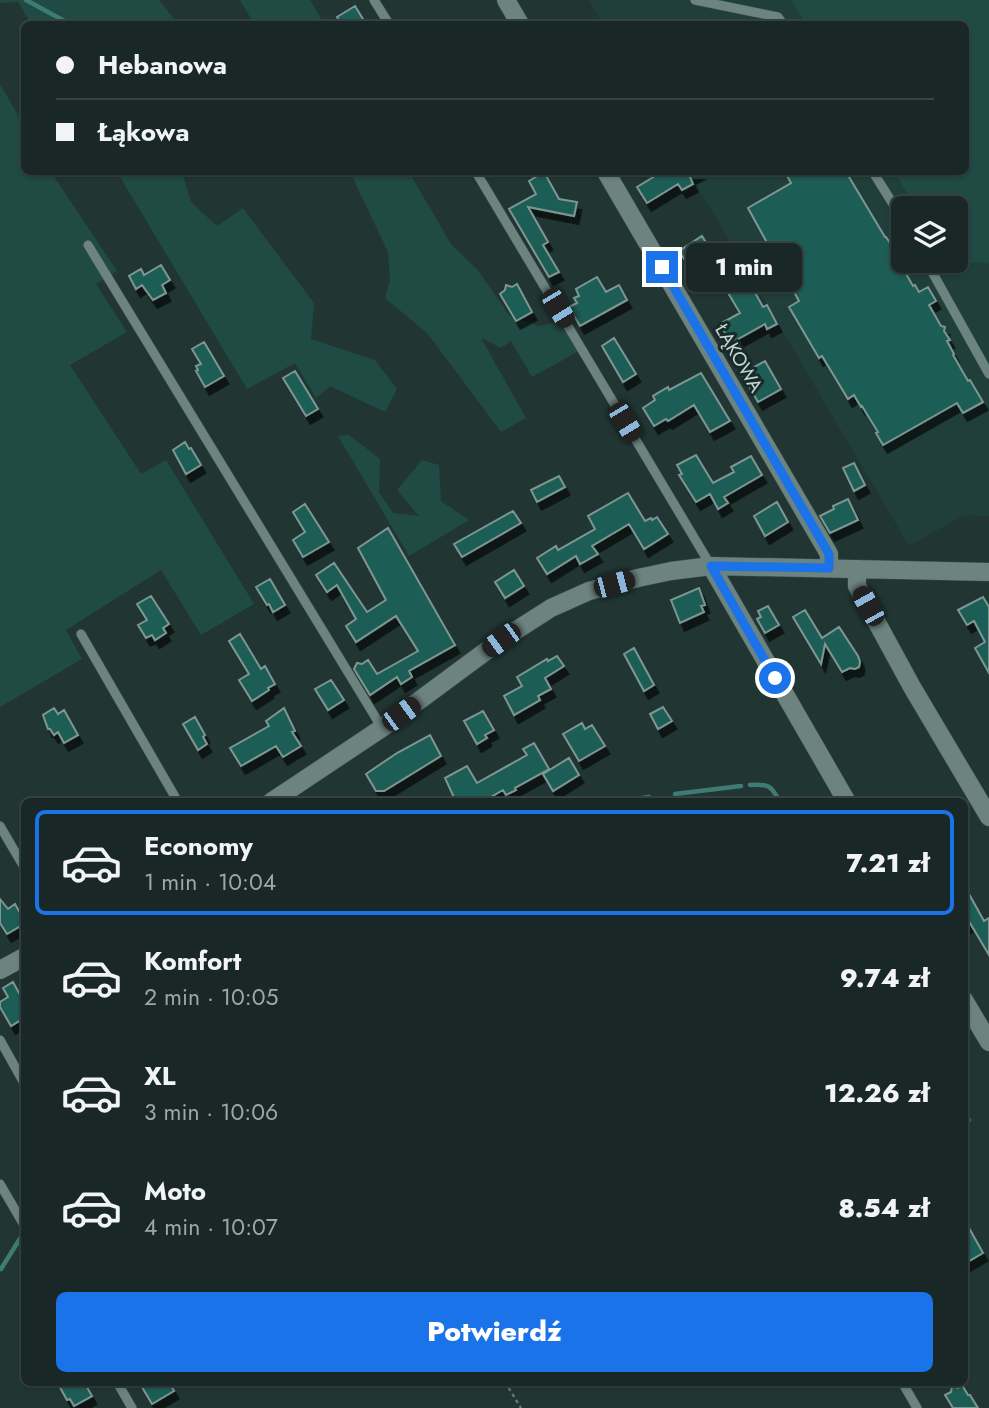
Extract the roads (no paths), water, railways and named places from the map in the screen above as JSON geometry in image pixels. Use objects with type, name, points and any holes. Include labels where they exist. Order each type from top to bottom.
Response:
[{"type":"street","points":[[506,0],[518,21]]},
{"type":"street","name":"ŁĄKOWA","points":[[608,175],[829,554],[829,568]]},
{"type":"street","points":[[711,566],[845,798]]},
{"type":"street","points":[[277,798],[382,728],[501,640],[557,604],[589,591],[671,570],[711,566],[989,572]]},
{"type":"street","points":[[857,569],[857,586],[912,687],[989,817]]},
{"type":"street","points":[[0,970],[21,959]]},
{"type":"street","points":[[968,1007],[989,1042]]},
{"type":"lane","points":[[374,0],[387,21]]},
{"type":"lane","points":[[695,0],[778,16],[781,21]]},
{"type":"lane","points":[[478,175],[711,566]]},
{"type":"lane","points":[[875,175],[891,201]]},
{"type":"lane","points":[[88,245],[382,728]]},
{"type":"lane","points":[[933,273],[989,374]]},
{"type":"lane","points":[[81,634],[176,798]]},
{"type":"lane","points":[[0,826],[21,862]]},
{"type":"lane","points":[[0,1040],[21,1078]]},
{"type":"lane","points":[[0,1184],[21,1221]]},
{"type":"lane","points":[[119,1386],[132,1408]]},
{"type":"lane","points":[[904,1386],[917,1408]]},
{"type":"waterway","points":[[26,0],[64,21]]},
{"type":"waterway","points":[[750,785],[769,787],[778,798]]},
{"type":"waterway","points":[[675,794],[741,786]]},
{"type":"waterway","points":[[642,798],[649,797]]},
{"type":"waterway","points":[[1,1269],[21,1237]]}]
